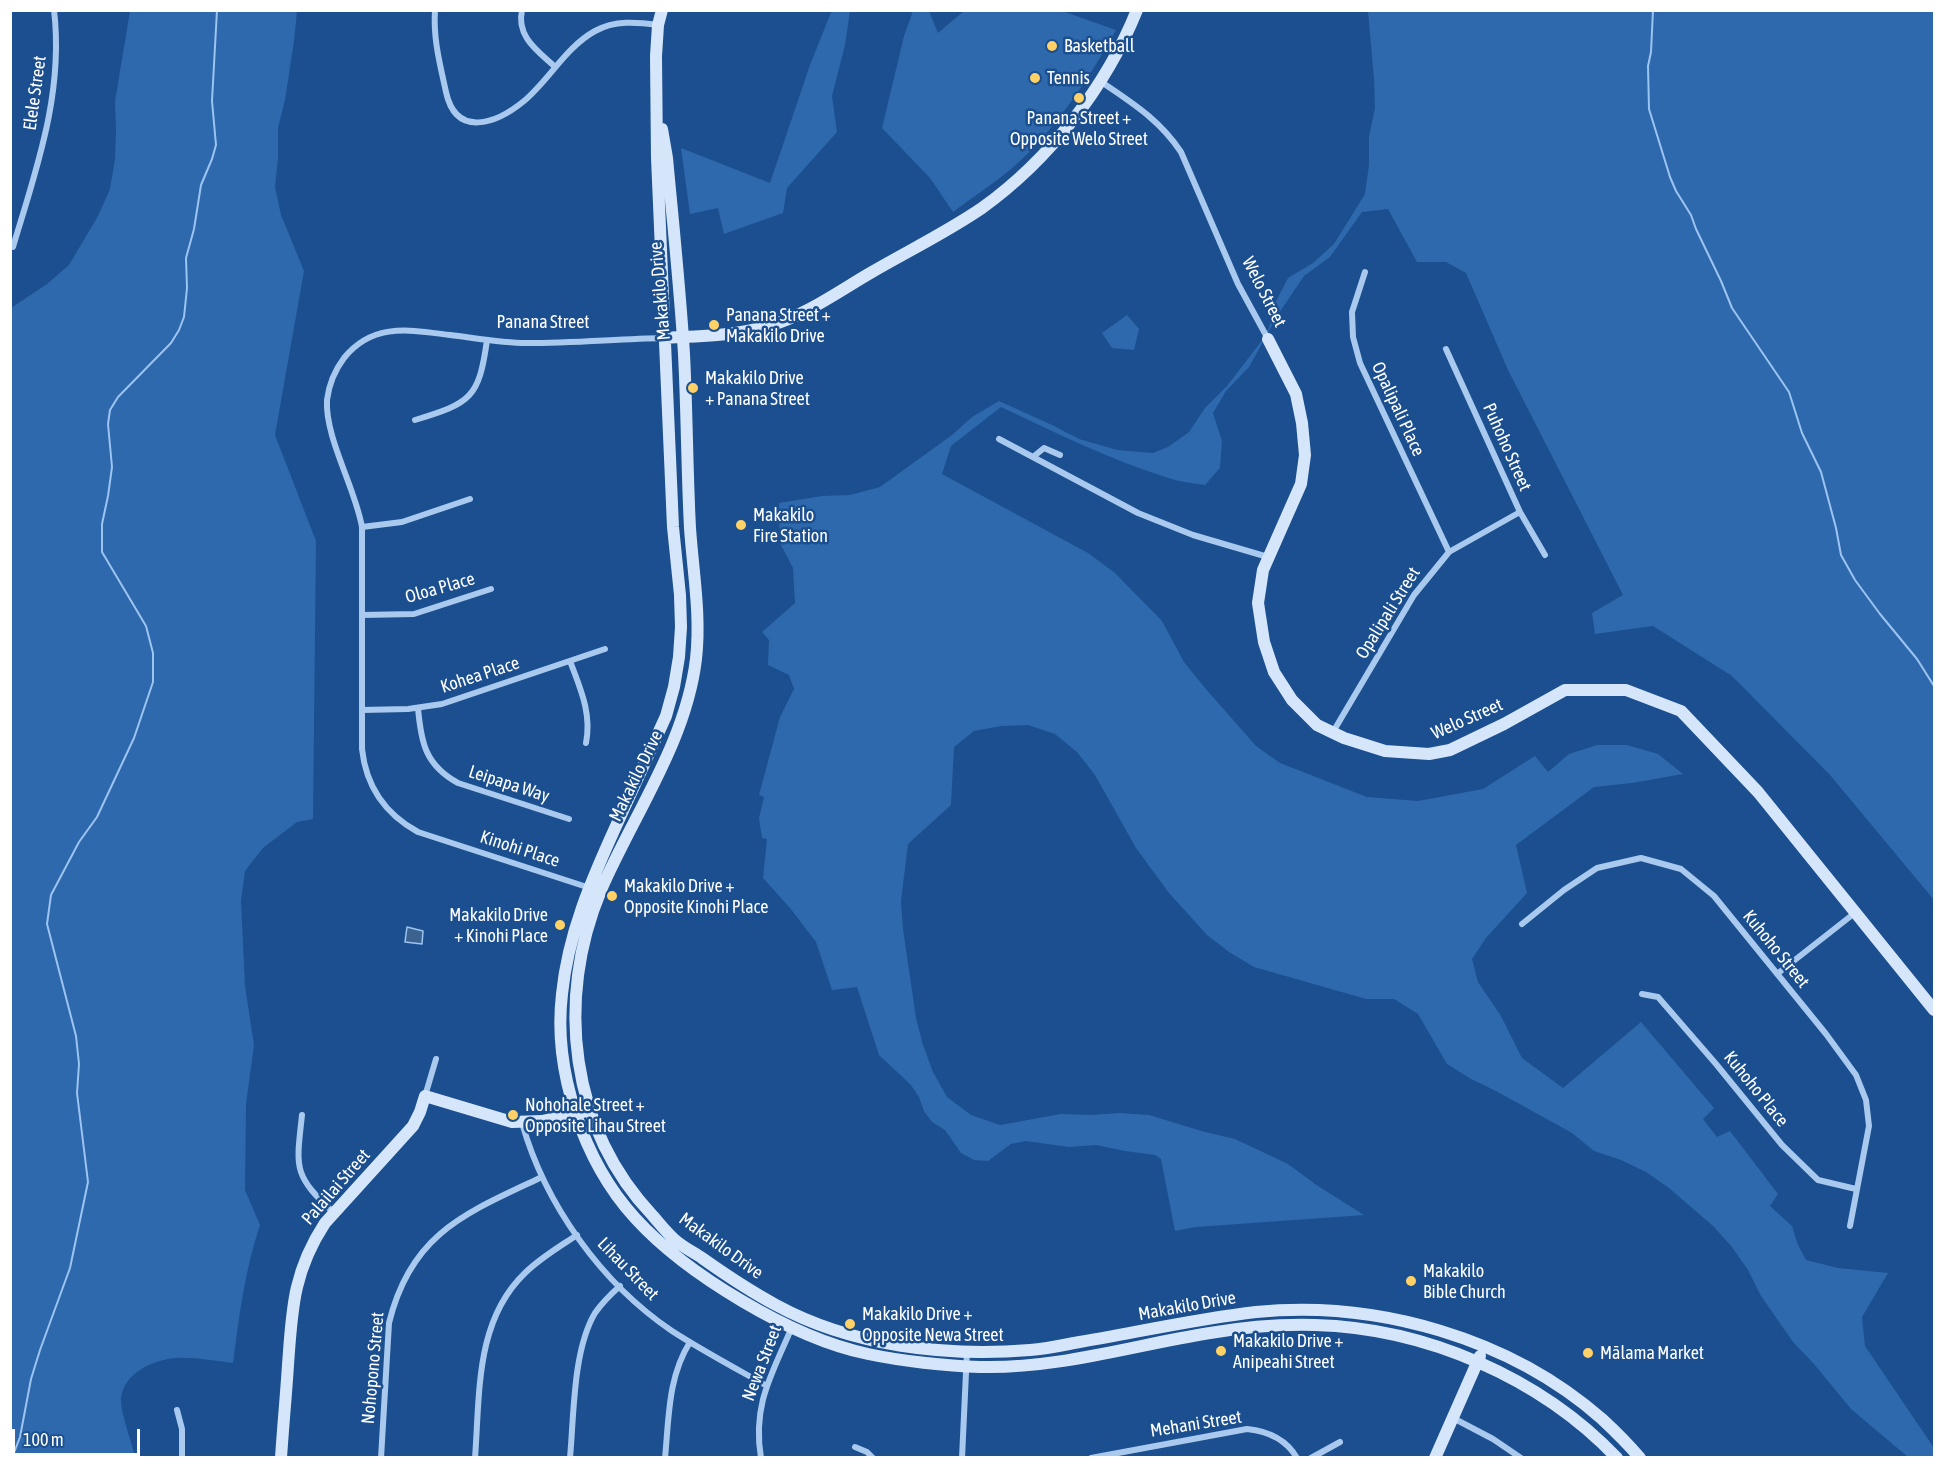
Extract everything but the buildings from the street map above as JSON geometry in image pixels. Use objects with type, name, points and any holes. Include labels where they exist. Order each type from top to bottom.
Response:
[{"type":"main road","name":"Makakilo Drive","points":[[582,1112],[565,1072],[561,1000],[566,963],[588,887],[666,716],[674,687],[681,627],[664,338],[657,158],[658,25],[662,10]]},
{"type":"main road","name":"Panana Street","points":[[664,338],[747,331],[790,318],[982,207],[1043,154],[1076,115],[1100,81],[1137,10]]},
{"type":"main road","name":"Makakilo Drive","points":[[656,86],[667,158],[682,337],[690,527],[697,595],[696,659],[682,722],[601,891],[586,933],[576,1002],[582,1112],[588,1147],[633,1216],[677,1258],[718,1287],[772,1319],[794,1321],[924,1349],[967,1352],[1033,1350],[1262,1311],[1372,1314],[1426,1325],[1484,1347],[1527,1368],[1598,1415],[1640,1458]]},
{"type":"main road","name":"Welo Street","points":[[1268,339],[1296,394],[1305,455],[1301,484],[1263,570],[1258,603],[1264,642],[1274,672],[1292,700],[1317,725],[1344,738],[1385,751],[1429,754],[1450,750],[1504,724],[1565,690],[1626,690],[1681,711],[1758,792],[1935,1010]]},
{"type":"main road","points":[[674,527],[690,527]]},
{"type":"main road","points":[[425,1096],[503,1120],[522,1123],[554,1120],[582,1112]]},
{"type":"main road","name":"Palailai Street","points":[[281,1458],[292,1305],[304,1262],[315,1238],[334,1213],[409,1132],[420,1112],[425,1096]]},
{"type":"main road","name":"Makakilo Drive","points":[[794,1321],[814,1336],[866,1354],[977,1367],[1032,1365],[1076,1359],[1210,1333],[1263,1326],[1316,1325],[1369,1330],[1421,1342],[1478,1362],[1520,1383],[1564,1412],[1606,1446],[1617,1458]]},
{"type":"main road","points":[[1435,1458],[1484,1347]]},
{"type":"street","name":"Elele Street","points":[[13,247],[52,106],[57,68],[54,10]]},
{"type":"street","points":[[435,10],[435,45],[447,100],[453,112],[464,120],[480,123],[507,112],[525,100],[580,41],[602,28],[627,22],[658,25]]},
{"type":"street","points":[[522,10],[521,25],[526,39],[555,67]]},
{"type":"street","name":"Welo Street","points":[[1100,81],[1149,114],[1172,138],[1186,163],[1238,284],[1268,339]]},
{"type":"street","name":"Opalipali Place","points":[[1365,272],[1352,312],[1353,337],[1360,363],[1449,552]]},
{"type":"street","name":"Panana Street","points":[[429,836],[398,820],[382,803],[370,783],[363,761],[362,527],[328,418],[328,392],[338,367],[356,346],[388,331],[412,330],[526,343],[664,338]]},
{"type":"street","points":[[415,420],[456,406],[471,394],[481,376],[487,339]]},
{"type":"street","name":"Puhoho Street","points":[[1446,349],[1520,512],[1545,555]]},
{"type":"street","points":[[999,439],[1138,513],[1193,536],[1268,557]]},
{"type":"street","points":[[1033,457],[1044,448],[1059,455]]},
{"type":"street","points":[[362,527],[402,522],[470,499]]},
{"type":"street","name":"Opalipali Street","points":[[1333,732],[1414,594],[1449,552],[1520,512]]},
{"type":"street","name":"Oloa Place","points":[[362,615],[414,614],[491,589]]},
{"type":"street","name":"Kohea Place","points":[[362,710],[418,708],[459,699],[604,649]]},
{"type":"street","points":[[570,661],[587,712],[586,743]]},
{"type":"street","name":"Leipapa Way","points":[[418,708],[420,733],[424,747],[435,766],[445,776],[458,783],[569,819]]},
{"type":"street","name":"Kinohi Place","points":[[429,836],[601,891]]},
{"type":"street","name":"Kuhoho Street","points":[[1522,924],[1564,890],[1597,868],[1641,858],[1681,869],[1714,896],[1826,1034],[1856,1075],[1866,1100],[1869,1126],[1850,1226]]},
{"type":"street","points":[[1777,974],[1856,912]]},
{"type":"street","name":"Kuhoho Place","points":[[1642,994],[1658,997],[1782,1145],[1818,1180],[1856,1189]]},
{"type":"street","name":"Palailai Street","points":[[425,1096],[432,1065],[436,1059]]},
{"type":"street","points":[[302,1115],[298,1151],[300,1169],[311,1192],[334,1213]]},
{"type":"street","name":"Lihau Street","points":[[522,1123],[542,1176],[577,1235],[600,1265],[633,1299],[670,1329],[767,1386]]},
{"type":"street","name":"Nohopono Street","points":[[381,1458],[389,1323],[408,1272],[430,1243],[457,1219],[542,1176]]},
{"type":"street","points":[[475,1458],[483,1356],[490,1325],[510,1290],[525,1272],[577,1235]]},
{"type":"street","points":[[570,1458],[579,1360],[584,1336],[601,1304],[620,1286]]},
{"type":"street","name":"Newa Street","points":[[761,1458],[759,1414],[761,1401],[794,1321]]},
{"type":"street","points":[[665,1458],[672,1383],[679,1361],[690,1342]]},
{"type":"street","points":[[962,1458],[967,1352]]},
{"type":"street","points":[[177,1410],[183,1429],[182,1458]]},
{"type":"street","points":[[1453,1418],[1493,1439],[1521,1458]]},
{"type":"street","name":"Mehani Street","points":[[1091,1458],[1246,1429],[1273,1435],[1289,1447],[1297,1458]]},
{"type":"street","points":[[1311,1458],[1340,1442]]},
{"type":"street","points":[[855,1447],[867,1452],[873,1458]]},
{"type":"shaded area","points":[[832,10],[850,11],[845,45],[832,96],[837,132],[787,188],[783,213],[724,234],[718,208],[690,214],[681,148],[770,183],[810,65]]},
{"type":"shaded area","points":[[130,11],[297,11],[285,100],[278,128],[275,187],[281,215],[304,271],[275,435],[316,541],[313,819],[297,822],[263,848],[245,871],[241,901],[245,986],[254,1045],[246,1104],[245,1190],[260,1225],[246,1276],[233,1363],[191,1358],[168,1359],[150,1365],[134,1375],[123,1389],[121,1404],[135,1457],[11,1457],[11,308],[47,284],[69,265],[98,216],[110,189],[115,159],[115,101]]},
{"type":"shaded area","points":[[913,11],[929,11],[938,33],[964,11],[1062,11],[1116,30],[1096,65],[1048,132],[1004,175],[953,212],[930,178],[882,128],[904,36]]},
{"type":"shaded area","points":[[1368,11],[1934,11],[1934,900],[1830,775],[1732,676],[1653,626],[1595,634],[1592,613],[1623,595],[1508,370],[1466,273],[1446,262],[1417,262],[1388,209],[1362,212],[1330,257],[1304,276],[1279,313],[1249,367],[1226,391],[1213,413],[1222,441],[1220,468],[1205,485],[1173,479],[1126,463],[1001,407],[951,446],[942,474],[1088,553],[1115,573],[1162,621],[1184,662],[1205,688],[1256,746],[1280,763],[1367,797],[1418,801],[1483,789],[1535,756],[1548,772],[1569,754],[1597,745],[1627,745],[1658,754],[1683,774],[1594,787],[1516,845],[1527,893],[1486,938],[1472,959],[1478,982],[1501,1016],[1522,1058],[1563,1088],[1641,1022],[1714,1108],[1703,1119],[1717,1137],[1730,1131],[1778,1194],[1770,1206],[1792,1226],[1806,1260],[1838,1268],[1888,1273],[1862,1317],[1865,1346],[1934,1448],[1934,1457],[1908,1457],[1851,1409],[1793,1342],[1761,1296],[1748,1270],[1732,1247],[1713,1226],[1669,1188],[1646,1172],[1594,1151],[1572,1133],[1447,1064],[1418,1014],[1394,999],[1366,999],[1254,967],[1207,935],[1169,893],[1136,848],[1095,775],[1077,752],[1055,734],[1028,725],[1001,726],[974,731],[954,747],[951,805],[908,844],[901,901],[916,1018],[933,1072],[947,1097],[971,1115],[1000,1125],[1061,1114],[1120,1113],[1149,1115],[1235,1139],[1288,1164],[1364,1215],[1196,1227],[1175,1231],[1161,1159],[1155,1155],[1096,1145],[1069,1147],[1026,1141],[1011,1144],[988,1161],[974,1160],[961,1153],[945,1130],[932,1122],[911,1085],[879,1055],[857,987],[832,990],[816,942],[763,878],[767,839],[762,838],[759,818],[764,797],[759,795],[780,717],[794,689],[789,675],[768,665],[769,640],[762,632],[795,603],[793,568],[780,543],[779,503],[822,496],[850,495],[880,487],[952,435],[972,417],[999,401],[1079,439],[1117,450],[1153,453],[1168,447],[1189,432],[1205,408],[1227,386],[1263,339],[1269,328],[1274,305],[1288,278],[1313,263],[1334,244],[1365,194],[1369,165],[1369,136],[1375,108]]},
{"type":"shaded area","points":[[1127,315],[1139,329],[1134,350],[1112,348],[1102,333]]},
{"type":"shaded area","points":[[407,927],[423,931],[422,944],[405,942]]},
{"type":"waterway","points":[[12,1458],[20,1437],[31,1379],[70,1268],[88,1182],[77,1093],[79,1064],[76,1036],[47,924],[51,895],[79,842],[97,817],[134,738],[153,682],[153,653],[146,626],[102,552],[102,524],[112,467],[108,424],[110,410],[118,397],[171,343],[184,317],[187,288],[186,258],[194,229],[201,185],[216,145],[212,101],[217,10]]},
{"type":"waterway","points":[[1653,10],[1648,66],[1649,109],[1670,177],[1691,215],[1732,308],[1789,392],[1802,433],[1821,472],[1841,555],[1855,580],[1917,659],[1934,686]]},
{"type":"place","name":"Basketball","points":[[1052,46]]},
{"type":"place","name":"Tennis","points":[[1035,78]]},
{"type":"place","name":"Panana Street + Opposite Welo Street","points":[[1079,98]]},
{"type":"place","name":"Panana Street + Makakilo Drive","points":[[714,325]]},
{"type":"place","name":"Makakilo Drive + Panana Street","points":[[693,388]]},
{"type":"place","name":"Makakilo Fire Station","points":[[741,525]]},
{"type":"place","name":"Makakilo Drive + Opposite Kinohi Place","points":[[612,896]]},
{"type":"place","name":"Makakilo Drive + Kinohi Place","points":[[560,925]]},
{"type":"place","name":"Nohohale Street + Opposite Lihau Street","points":[[513,1115]]},
{"type":"place","name":"Makakilo Bible Church","points":[[1411,1281]]},
{"type":"place","name":"Makakilo Drive + Opposite Newa Street","points":[[850,1324]]},
{"type":"place","name":"Makakilo Drive + Anipeahi Street","points":[[1221,1351]]},
{"type":"place","name":"Mālama Market","points":[[1588,1353]]}]
